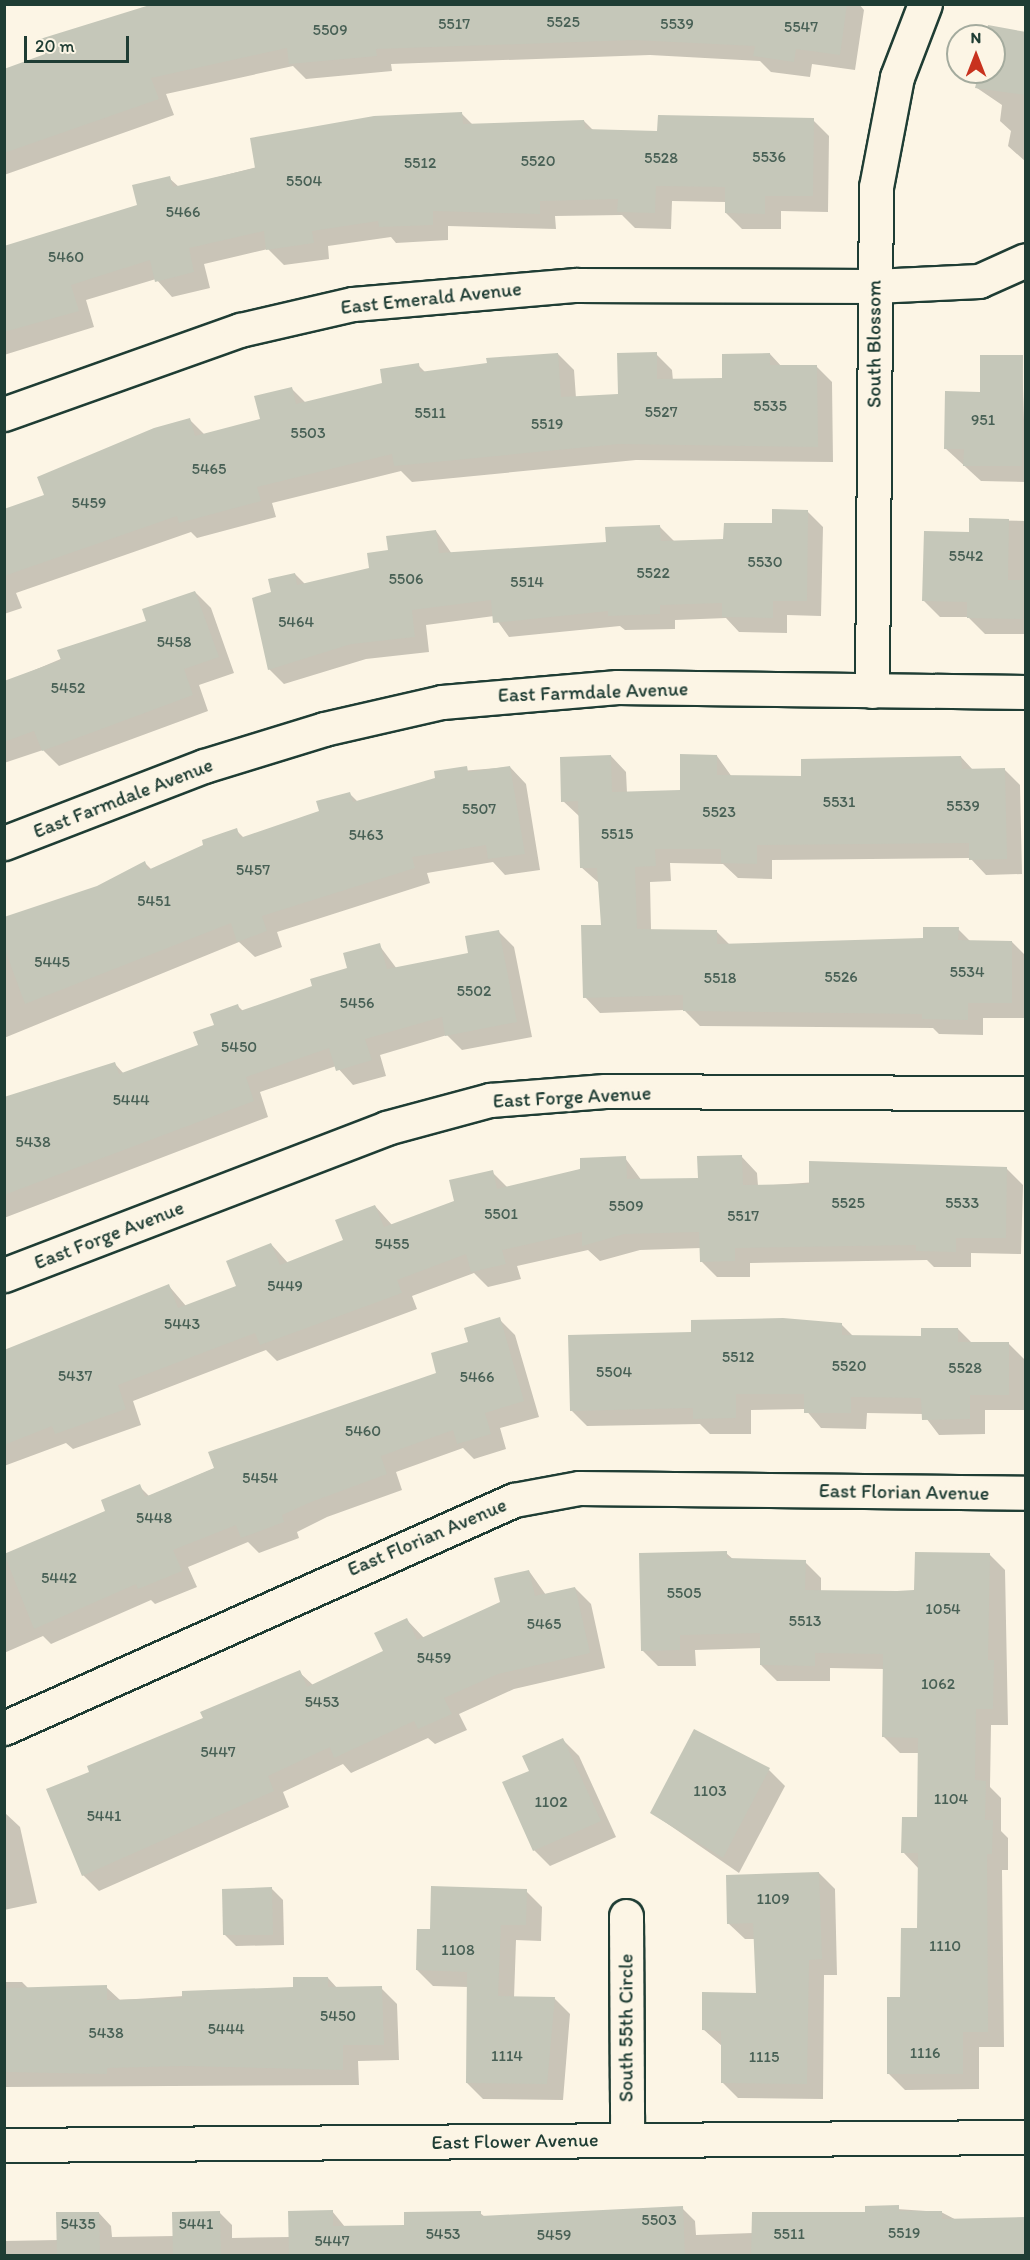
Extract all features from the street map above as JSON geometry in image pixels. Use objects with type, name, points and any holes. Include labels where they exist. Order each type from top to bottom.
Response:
[{"type":"street","name":"South Blossom","points":[[872,691],[876,187],[897,77],[925,4]]},
{"type":"street","name":"East Emerald Avenue","points":[[4,414],[240,330],[353,304],[576,285],[874,286],[979,281],[1026,260]]},
{"type":"street","name":"East Farmdale Avenue","points":[[4,843],[204,766],[324,729],[442,702],[617,687],[1026,692]]},
{"type":"street","name":"East Forge Avenue","points":[[4,1275],[386,1128],[490,1100],[605,1091],[1026,1093]]},
{"type":"street","name":"East Florian Avenue","points":[[4,1728],[514,1500],[579,1488],[1026,1493]]},
{"type":"street","name":"South 55th Circle","points":[[626,1916],[627,2140]]},
{"type":"street","name":"East Flower Avenue","points":[[4,2145],[1026,2137]]},
{"type":"building","points":[[153,4],[847,4],[840,55],[796,49],[794,62],[753,56],[755,46],[633,40],[376,49],[377,56],[289,64],[287,48],[151,78],[159,99],[4,153],[4,69],[45,54],[40,39]]},
{"type":"building","points":[[1006,28],[1026,32],[1026,95],[975,88],[976,84],[1006,84]]},
{"type":"building","points":[[462,112],[463,124],[584,120],[585,129],[657,131],[658,115],[814,118],[813,196],[765,196],[765,214],[725,213],[725,187],[656,186],[655,213],[617,212],[618,199],[540,201],[540,214],[433,211],[433,225],[379,227],[378,221],[312,231],[314,243],[266,250],[264,231],[189,248],[194,272],[155,282],[150,260],[71,285],[79,311],[4,332],[4,246],[137,205],[132,185],[170,176],[173,187],[255,168],[250,138],[374,116]]},
{"type":"building","points":[[657,352],[657,379],[722,378],[722,354],[770,353],[770,365],[817,365],[818,447],[619,444],[394,466],[392,454],[257,487],[261,501],[179,523],[177,516],[4,576],[4,509],[44,495],[37,477],[154,428],[190,418],[195,436],[260,419],[254,396],[292,387],[296,404],[382,383],[380,369],[419,363],[420,372],[487,363],[486,358],[558,353],[561,397],[618,394],[617,353]]},
{"type":"building","points":[[980,355],[1023,355],[1022,466],[963,466],[964,449],[944,449],[945,391],[980,392]]},
{"type":"building","points":[[772,509],[808,510],[807,601],[773,601],[773,618],[722,617],[722,603],[660,605],[660,614],[608,616],[608,611],[493,623],[491,600],[412,610],[415,637],[351,644],[268,670],[252,598],[271,592],[268,579],[295,573],[297,585],[369,568],[367,553],[388,550],[386,536],[436,530],[439,553],[606,542],[605,527],[660,525],[661,541],[723,539],[724,523],[772,523]]},
{"type":"building","points":[[969,518],[1009,519],[1008,580],[1024,580],[1023,619],[967,618],[967,602],[922,601],[924,531],[969,532]]},
{"type":"building","points":[[195,591],[219,657],[184,669],[193,695],[42,751],[34,731],[4,742],[4,681],[61,660],[57,650],[146,621],[142,609]]},
{"type":"building","points":[[680,754],[717,755],[717,775],[801,776],[801,759],[961,756],[962,769],[1005,768],[1007,859],[969,860],[969,843],[757,845],[757,864],[721,863],[721,849],[655,849],[656,866],[635,867],[637,929],[717,930],[717,944],[923,938],[923,927],[959,927],[958,940],[1012,941],[1012,1003],[968,1003],[968,1020],[922,1019],[922,1014],[683,1011],[683,995],[583,998],[581,925],[601,925],[597,868],[580,868],[578,801],[561,802],[560,757],[611,755],[612,792],[680,790]]},
{"type":"building","points":[[467,766],[468,772],[510,766],[525,854],[488,859],[486,845],[412,857],[415,868],[262,916],[267,931],[237,942],[231,923],[25,1004],[4,947],[4,917],[97,886],[145,861],[148,870],[203,845],[202,840],[237,828],[240,838],[319,811],[316,801],[350,792],[353,802],[435,778],[434,771]]},
{"type":"building","points":[[499,930],[517,1022],[445,1036],[442,1017],[365,1039],[372,1060],[336,1071],[329,1048],[246,1077],[254,1101],[4,1195],[4,1097],[115,1062],[119,1074],[198,1045],[193,1032],[214,1025],[210,1014],[238,1004],[240,1011],[312,986],[310,979],[347,968],[343,953],[380,943],[387,969],[468,953],[465,936]]},
{"type":"building","points":[[742,1155],[743,1185],[809,1184],[809,1161],[1007,1167],[1006,1238],[956,1238],[956,1252],[916,1251],[916,1245],[735,1248],[735,1261],[700,1262],[699,1232],[624,1234],[582,1246],[582,1232],[502,1250],[506,1264],[471,1272],[466,1254],[397,1280],[402,1293],[260,1345],[255,1333],[118,1385],[126,1409],[55,1434],[52,1426],[4,1445],[4,1350],[169,1284],[178,1308],[236,1286],[226,1261],[271,1243],[280,1265],[343,1240],[335,1220],[375,1205],[384,1227],[454,1201],[449,1180],[493,1170],[497,1189],[580,1169],[580,1158],[626,1156],[627,1179],[698,1178],[697,1156]]},
{"type":"building","points":[[500,1317],[524,1401],[485,1413],[491,1434],[457,1444],[453,1430],[381,1456],[387,1474],[311,1502],[282,1515],[284,1522],[241,1538],[236,1525],[173,1550],[182,1571],[138,1589],[136,1584],[34,1629],[4,1554],[105,1511],[101,1500],[140,1484],[145,1497],[214,1468],[208,1452],[436,1373],[431,1353],[468,1342],[464,1328]]},
{"type":"building","points":[[783,1318],[842,1323],[842,1335],[921,1336],[921,1328],[958,1328],[958,1342],[1009,1342],[1009,1395],[970,1395],[970,1419],[922,1420],[921,1398],[851,1397],[851,1413],[804,1413],[804,1394],[736,1394],[736,1418],[693,1419],[693,1408],[570,1411],[568,1335],[691,1332],[691,1320]]},
{"type":"building","points":[[727,1551],[727,1558],[806,1560],[805,1590],[897,1591],[914,1590],[915,1552],[990,1553],[988,1660],[994,1660],[993,1709],[976,1709],[975,1780],[986,1781],[985,1820],[993,1820],[992,1854],[987,1854],[988,2032],[963,2032],[963,2074],[887,2074],[887,1997],[900,1997],[901,1928],[917,1928],[918,1853],[901,1853],[902,1817],[917,1817],[918,1738],[882,1737],[883,1654],[815,1653],[815,1666],[760,1665],[760,1633],[680,1635],[680,1650],[641,1651],[639,1553]]},
{"type":"building","points":[[529,1570],[535,1596],[575,1587],[590,1653],[498,1674],[444,1698],[452,1714],[418,1729],[414,1721],[334,1758],[330,1747],[268,1776],[274,1791],[82,1876],[46,1789],[89,1772],[87,1766],[203,1718],[200,1712],[300,1670],[307,1687],[383,1651],[374,1633],[407,1618],[417,1640],[500,1602],[494,1578]]},
{"type":"building","points":[[694,1729],[770,1768],[723,1858],[650,1813]]},
{"type":"building","points":[[563,1738],[601,1821],[533,1851],[502,1782],[529,1771],[522,1756]]},
{"type":"building","points":[[819,1872],[822,1959],[809,1960],[807,2084],[721,2083],[721,2031],[702,2030],[702,1992],[756,1993],[753,1923],[727,1924],[726,1875]]},
{"type":"building","points":[[431,1886],[527,1889],[526,1925],[501,1925],[498,1996],[555,1997],[547,2084],[466,2083],[467,1972],[416,1970],[417,1929],[430,1929]]},
{"type":"building","points":[[272,1887],[273,1935],[223,1935],[222,1889]]},
{"type":"building","points":[[293,1977],[328,1977],[328,1987],[382,1986],[384,2045],[343,2045],[343,2070],[184,2066],[107,2068],[107,2074],[4,2072],[4,1988],[107,1985],[107,2000],[182,1998],[182,1991],[293,1987]]},
{"type":"building","points":[[899,2205],[899,2211],[942,2211],[942,2219],[1026,2217],[1026,2256],[751,2256],[752,2212],[865,2212],[865,2206]]},
{"type":"building","points":[[683,2206],[685,2256],[289,2256],[288,2211],[333,2210],[333,2226],[404,2225],[404,2212],[481,2211],[481,2216]]},
{"type":"building","points":[[220,2211],[221,2256],[173,2256],[172,2212]]},
{"type":"building","points":[[56,2212],[99,2212],[100,2256],[57,2256]]}]
